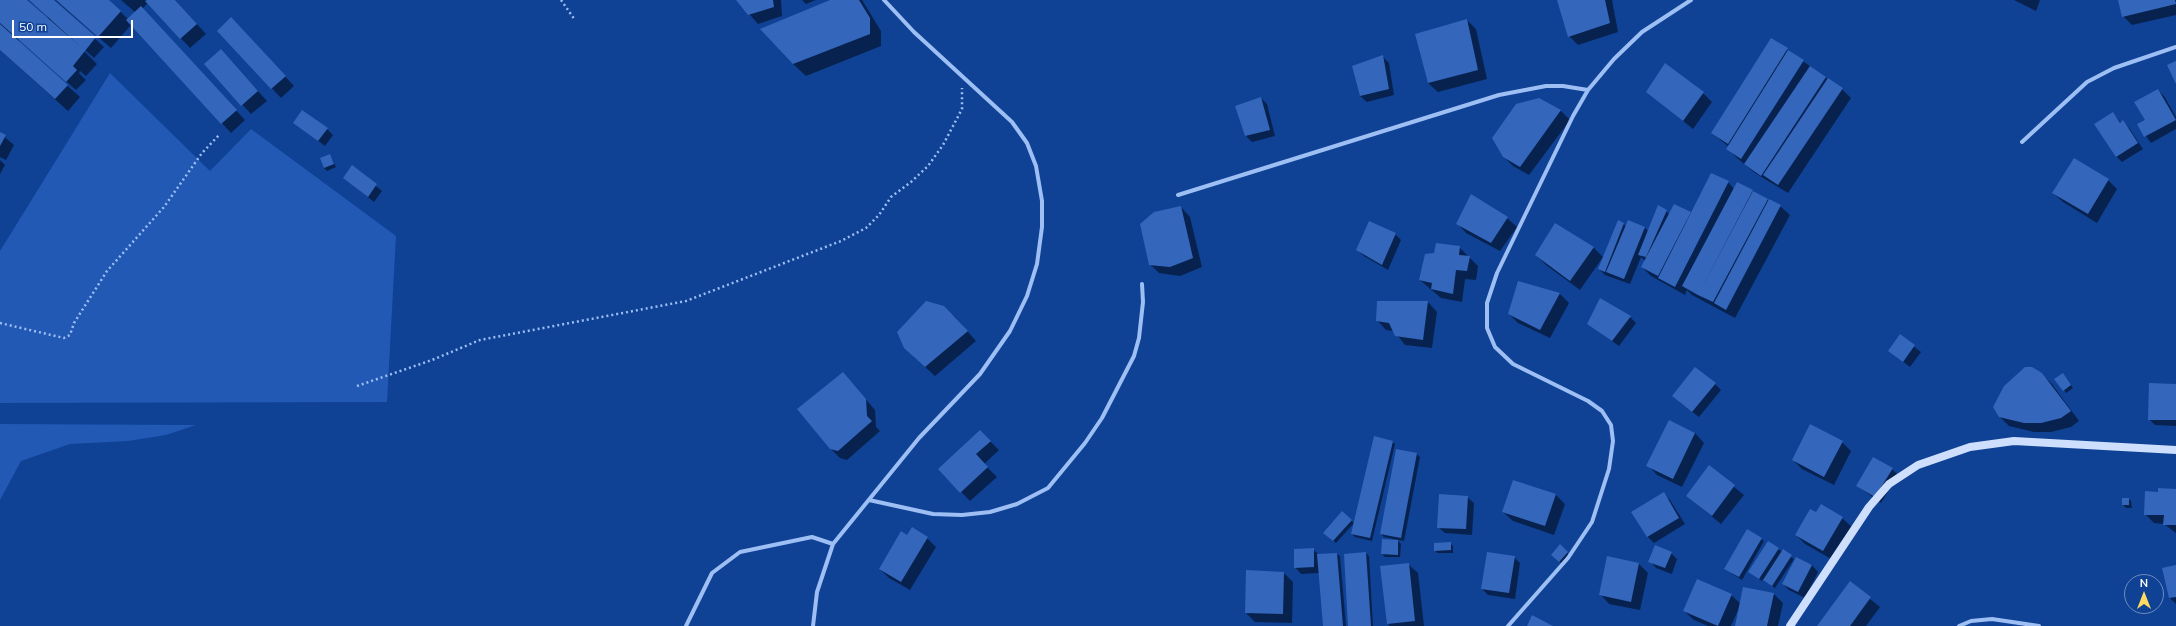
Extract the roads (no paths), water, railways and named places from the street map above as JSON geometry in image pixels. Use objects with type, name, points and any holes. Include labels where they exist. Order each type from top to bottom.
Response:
[{"type":"street","points":[[813,626],[817,592],[833,544],[918,438],[980,374],[1010,331],[1028,296],[1037,264],[1042,227],[1042,201],[1036,166],[1027,143],[1012,122],[914,32],[886,0]]},
{"type":"street","points":[[1508,626],[1568,558],[1592,522],[1613,451],[1612,425],[1602,411],[1588,401],[1513,364],[1495,348],[1487,328],[1487,303],[1497,273],[1573,116],[1588,90],[1614,59],[1642,32],[1691,0]]},
{"type":"street","points":[[2022,142],[2059,106],[2087,82],[2099,75],[2176,47]]},
{"type":"street","points":[[1178,195],[1499,95],[1546,86],[1563,86],[1588,90]]},
{"type":"street","points":[[869,500],[933,514],[962,515],[990,512],[1017,504],[1048,488],[1073,459],[1102,418],[1134,356],[1139,338],[1143,302],[1142,284]]},
{"type":"street","points":[[1790,626],[1870,507],[1889,484],[1918,465],[1970,447],[2014,441],[2176,450]]},
{"type":"street","points":[[686,626],[712,573],[740,552],[812,537],[833,544]]},
{"type":"street","points":[[1959,626],[1971,621],[1992,619],[2039,626]]}]
